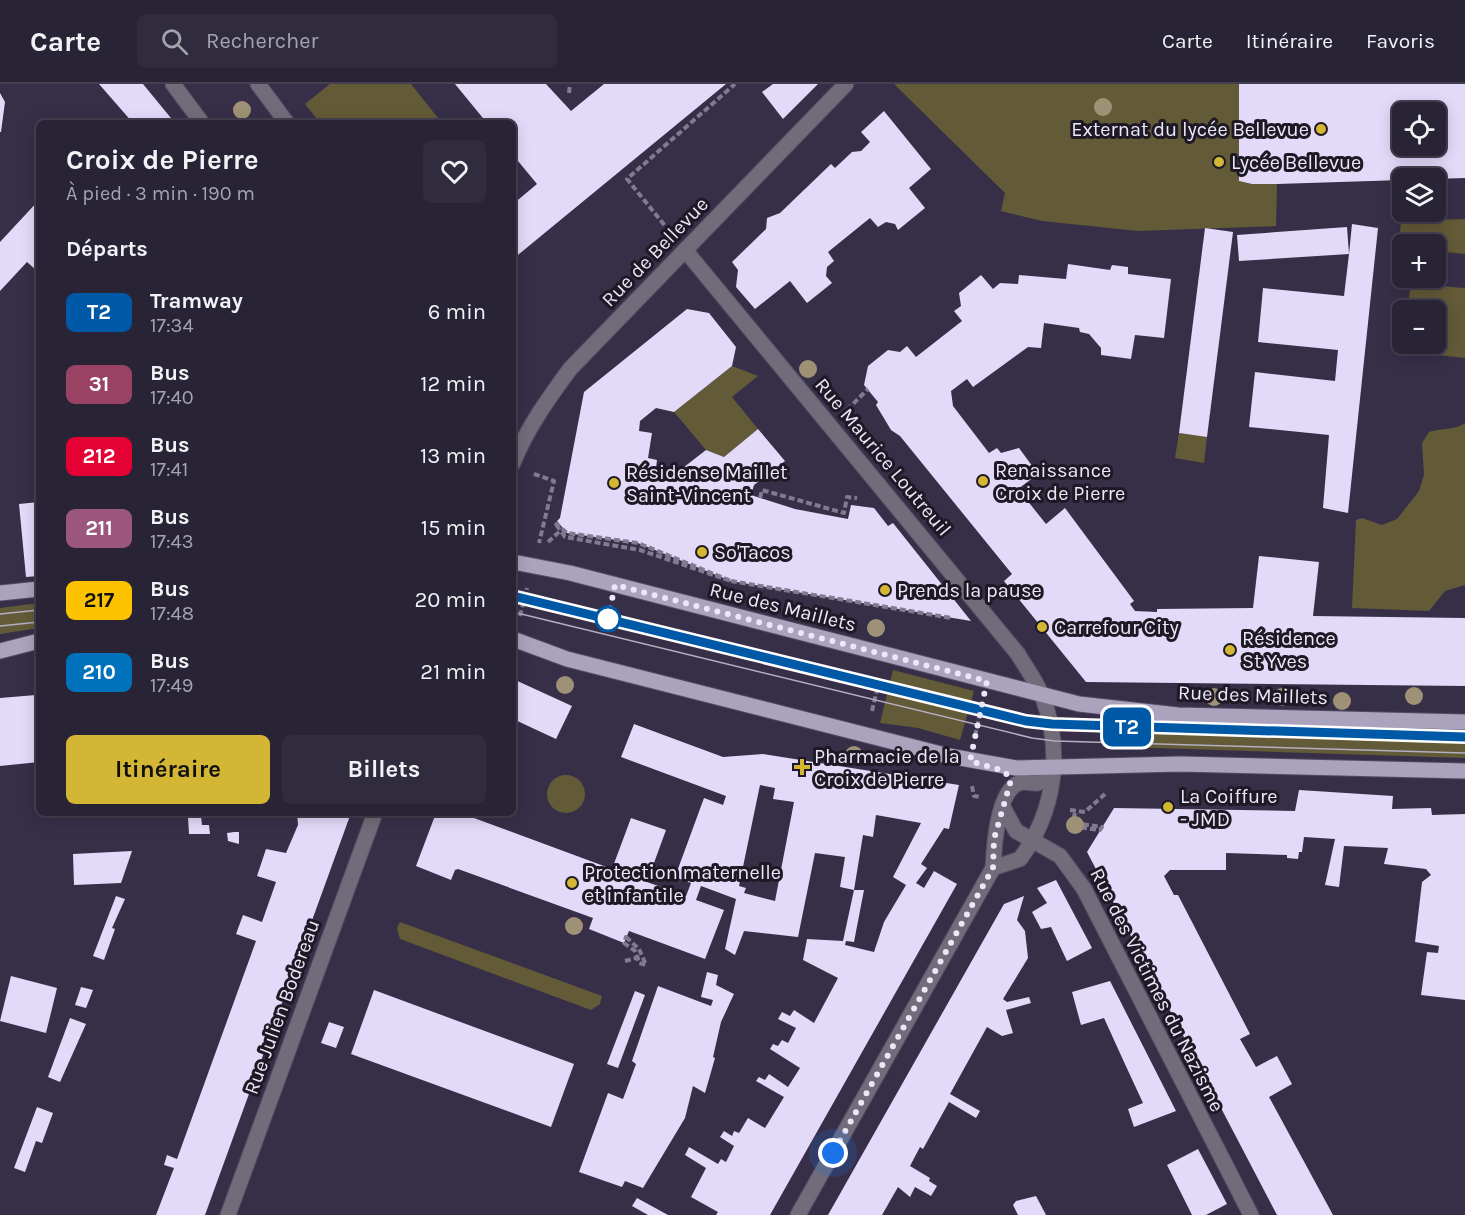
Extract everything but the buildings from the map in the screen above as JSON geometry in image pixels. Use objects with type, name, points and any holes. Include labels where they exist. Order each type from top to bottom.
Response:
[{"type":"main road","name":"Rue des Maillets","points":[[516,563],[570,573],[1079,704],[1178,715],[1465,722]]},
{"type":"main road","points":[[0,593],[36,589]]},
{"type":"main road","points":[[516,640],[567,659],[976,762],[1016,768],[1180,764],[1465,771]]},
{"type":"main road","points":[[0,651],[36,642]]},
{"type":"street","points":[[173,84],[200,120]]},
{"type":"street","points":[[258,84],[285,120]]},
{"type":"street","name":"Rue de Bellevue","points":[[516,457],[533,422],[570,369],[846,84]]},
{"type":"street","name":"Rue Maurice Loutreuil","points":[[685,250],[1018,654],[1042,695]]},
{"type":"street","points":[[993,868],[1020,859],[1044,815],[1055,768],[1055,741],[1042,695]]},
{"type":"street","points":[[798,1215],[993,868],[994,839],[1011,780],[1009,774],[976,762]]},
{"type":"street","points":[[1009,791],[1022,782],[1038,783],[1055,768]]},
{"type":"street","name":"Rue des Victimes du Nazisme","points":[[1003,807],[1009,824],[1016,831],[1060,856],[1084,889],[1249,1215]]},
{"type":"street","name":"Rue Julien Bodereau","points":[[228,1215],[374,816]]},
{"type":"path","points":[[569,93],[570,84]]},
{"type":"path","points":[[685,250],[627,179],[735,84]]},
{"type":"path","points":[[760,498],[762,490],[844,513],[847,497],[859,498]]},
{"type":"path","points":[[545,544],[561,530],[566,535],[638,543],[731,581],[952,618]]},
{"type":"path","points":[[866,735],[885,655]]},
{"type":"path","points":[[976,762],[987,681]]},
{"type":"path","points":[[1084,812],[1103,793],[1112,793]]},
{"type":"path","points":[[1074,823],[1102,827],[1100,831],[1077,827],[1071,830],[1074,823]]},
{"type":"path","points":[[625,961],[641,956],[631,944]]},
{"type":"shaded area","points":[[330,84],[411,84],[440,120],[318,120],[305,104]]},
{"type":"shaded area","points":[[894,84],[1239,84],[1239,181],[1252,184],[1277,184],[1276,226],[1138,231],[1042,221],[1001,211],[1005,193]]},
{"type":"shaded area","points":[[1465,219],[1465,254],[1446,252],[1446,234],[1400,234],[1401,222],[1446,222],[1446,220]]},
{"type":"shaded area","points":[[1410,288],[1465,288],[1465,358],[1428,354],[1446,354],[1446,300],[1409,300]]},
{"type":"shaded area","points":[[732,366],[758,376],[732,397],[758,429],[724,457],[706,450],[674,412]]},
{"type":"shaded area","points":[[1465,423],[1465,585],[1445,591],[1429,611],[1352,608],[1356,520],[1362,518],[1382,525],[1397,519],[1419,491],[1424,475],[1422,443],[1429,432],[1457,427]]},
{"type":"shaded area","points":[[1179,433],[1207,437],[1204,463],[1175,458]]},
{"type":"shaded area","points":[[36,603],[36,628],[0,634],[0,608]]},
{"type":"shaded area","points":[[893,670],[974,691],[960,740],[918,728],[880,723]]},
{"type":"shaded area","points":[[1124,721],[1465,732],[1465,758],[1124,747]]},
{"type":"shaded area","points":[[566,775],[580,780],[585,794],[580,808],[566,813],[552,808],[547,794],[552,780]]},
{"type":"shaded area","points":[[400,922],[602,996],[600,1004],[591,1010],[400,939],[397,928]]},
{"type":"tram line","points":[[516,597],[1026,721],[1052,724],[1465,737]]},
{"type":"tram line","name":"T2","points":[[516,597],[1026,721],[1052,724],[1465,737]]},
{"type":"tram line","points":[[0,614],[36,610]]},
{"type":"tram line","points":[[516,613],[1032,738],[1055,741],[1465,753]]},
{"type":"tram line","points":[[0,626],[36,622]]},
{"type":"place","name":"Externat du lycée Bellevue","points":[[1321,129]]},
{"type":"place","name":"Lycée Bellevue","points":[[1219,162]]},
{"type":"place","name":"Renaissance Croix de Pierre","points":[[983,481]]},
{"type":"place","name":"Résidense Maillet Saint-Vincent","points":[[614,483]]},
{"type":"place","name":"So'Tacos","points":[[702,552]]},
{"type":"place","name":"Prends la pause","points":[[885,590]]},
{"type":"place","name":"Carrefour City","points":[[1042,627]]},
{"type":"place","name":"Résidence St Yves","points":[[1230,650]]},
{"type":"place","name":"Pharmacie de la Croix de Pierre","points":[[802,767]]},
{"type":"place","name":"La Coiffure - JMD","points":[[1168,807]]},
{"type":"place","name":"Protection maternelle et infantile","points":[[572,883]]},
{"type":"route","points":[[608,619],[615,585],[987,681],[970,761],[1004,771],[1009,774],[1011,780],[1009,791],[1003,801],[994,839],[993,868],[833,1153]]}]
